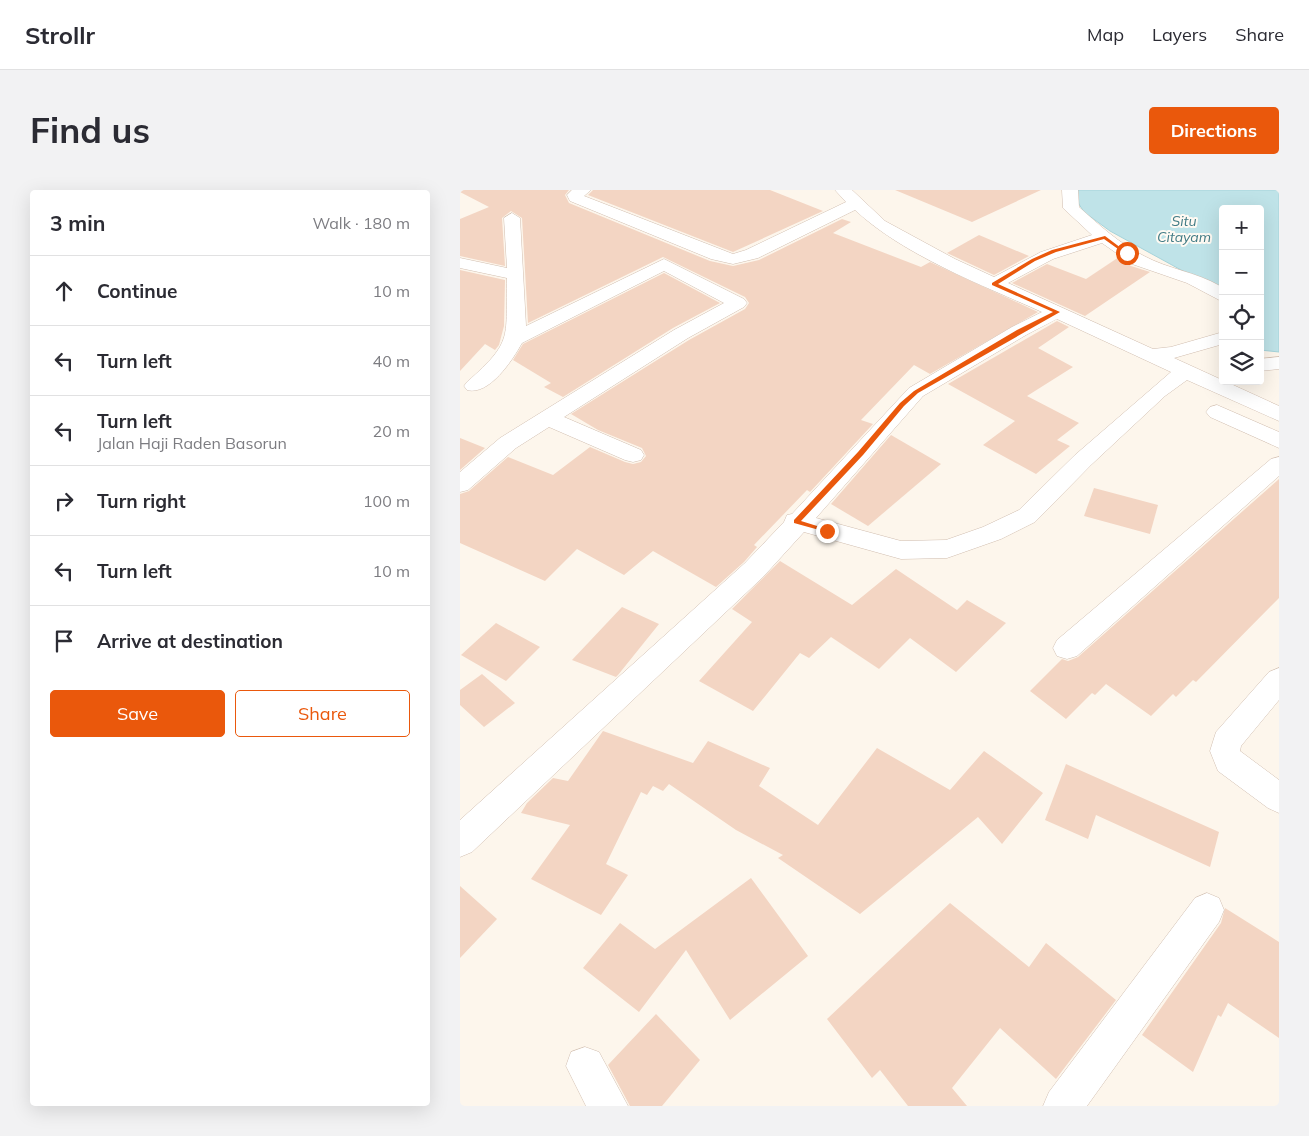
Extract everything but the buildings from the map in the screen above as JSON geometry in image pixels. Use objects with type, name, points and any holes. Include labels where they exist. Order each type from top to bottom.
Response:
[{"type":"street","points":[[582,190],[575,195],[575,198],[717,255],[733,259],[752,254],[856,203]]},
{"type":"street","points":[[843,190],[879,224],[917,246],[1181,371],[1216,379],[1279,414]]},
{"type":"street","points":[[1070,190],[1071,208],[1105,237],[1140,260],[1199,281],[1220,295]]},
{"type":"street","points":[[474,386],[502,358],[517,329],[516,246],[512,218]]},
{"type":"street","points":[[994,284],[1034,260],[1054,251],[1105,237]]},
{"type":"street","points":[[460,263],[516,275]]},
{"type":"street","points":[[460,484],[508,443],[681,334],[738,303],[664,264],[512,341]]},
{"type":"street","points":[[460,841],[576,732],[676,644],[754,570],[796,522],[861,454],[902,405],[916,392],[1019,331],[1057,312]]},
{"type":"street","points":[[1151,356],[1172,353],[1219,339]]},
{"type":"street","points":[[1264,365],[1279,363]]},
{"type":"street","points":[[796,522],[901,550],[947,549],[992,533],[1027,516],[1090,453],[1181,371]]},
{"type":"street","points":[[1217,412],[1279,441]]},
{"type":"street","points":[[547,418],[633,454]]},
{"type":"street","points":[[1067,648],[1279,464]]},
{"type":"street","points":[[1279,680],[1227,741],[1225,751],[1229,761],[1279,798]]},
{"type":"street","points":[[1063,1106],[1208,910]]},
{"type":"street","points":[[585,1066],[608,1106]]},
{"type":"water","name":"Situ Citayam","points":[[1075,190],[1279,190],[1279,352],[1264,350],[1264,205],[1219,205],[1219,291],[1110,231],[1084,212],[1077,201]]},
{"type":"route","points":[[827,531],[796,522],[861,454],[902,405],[916,392],[946,376],[1019,331],[1057,312],[994,284],[1034,260],[1054,251],[1105,237],[1127,253]]}]
